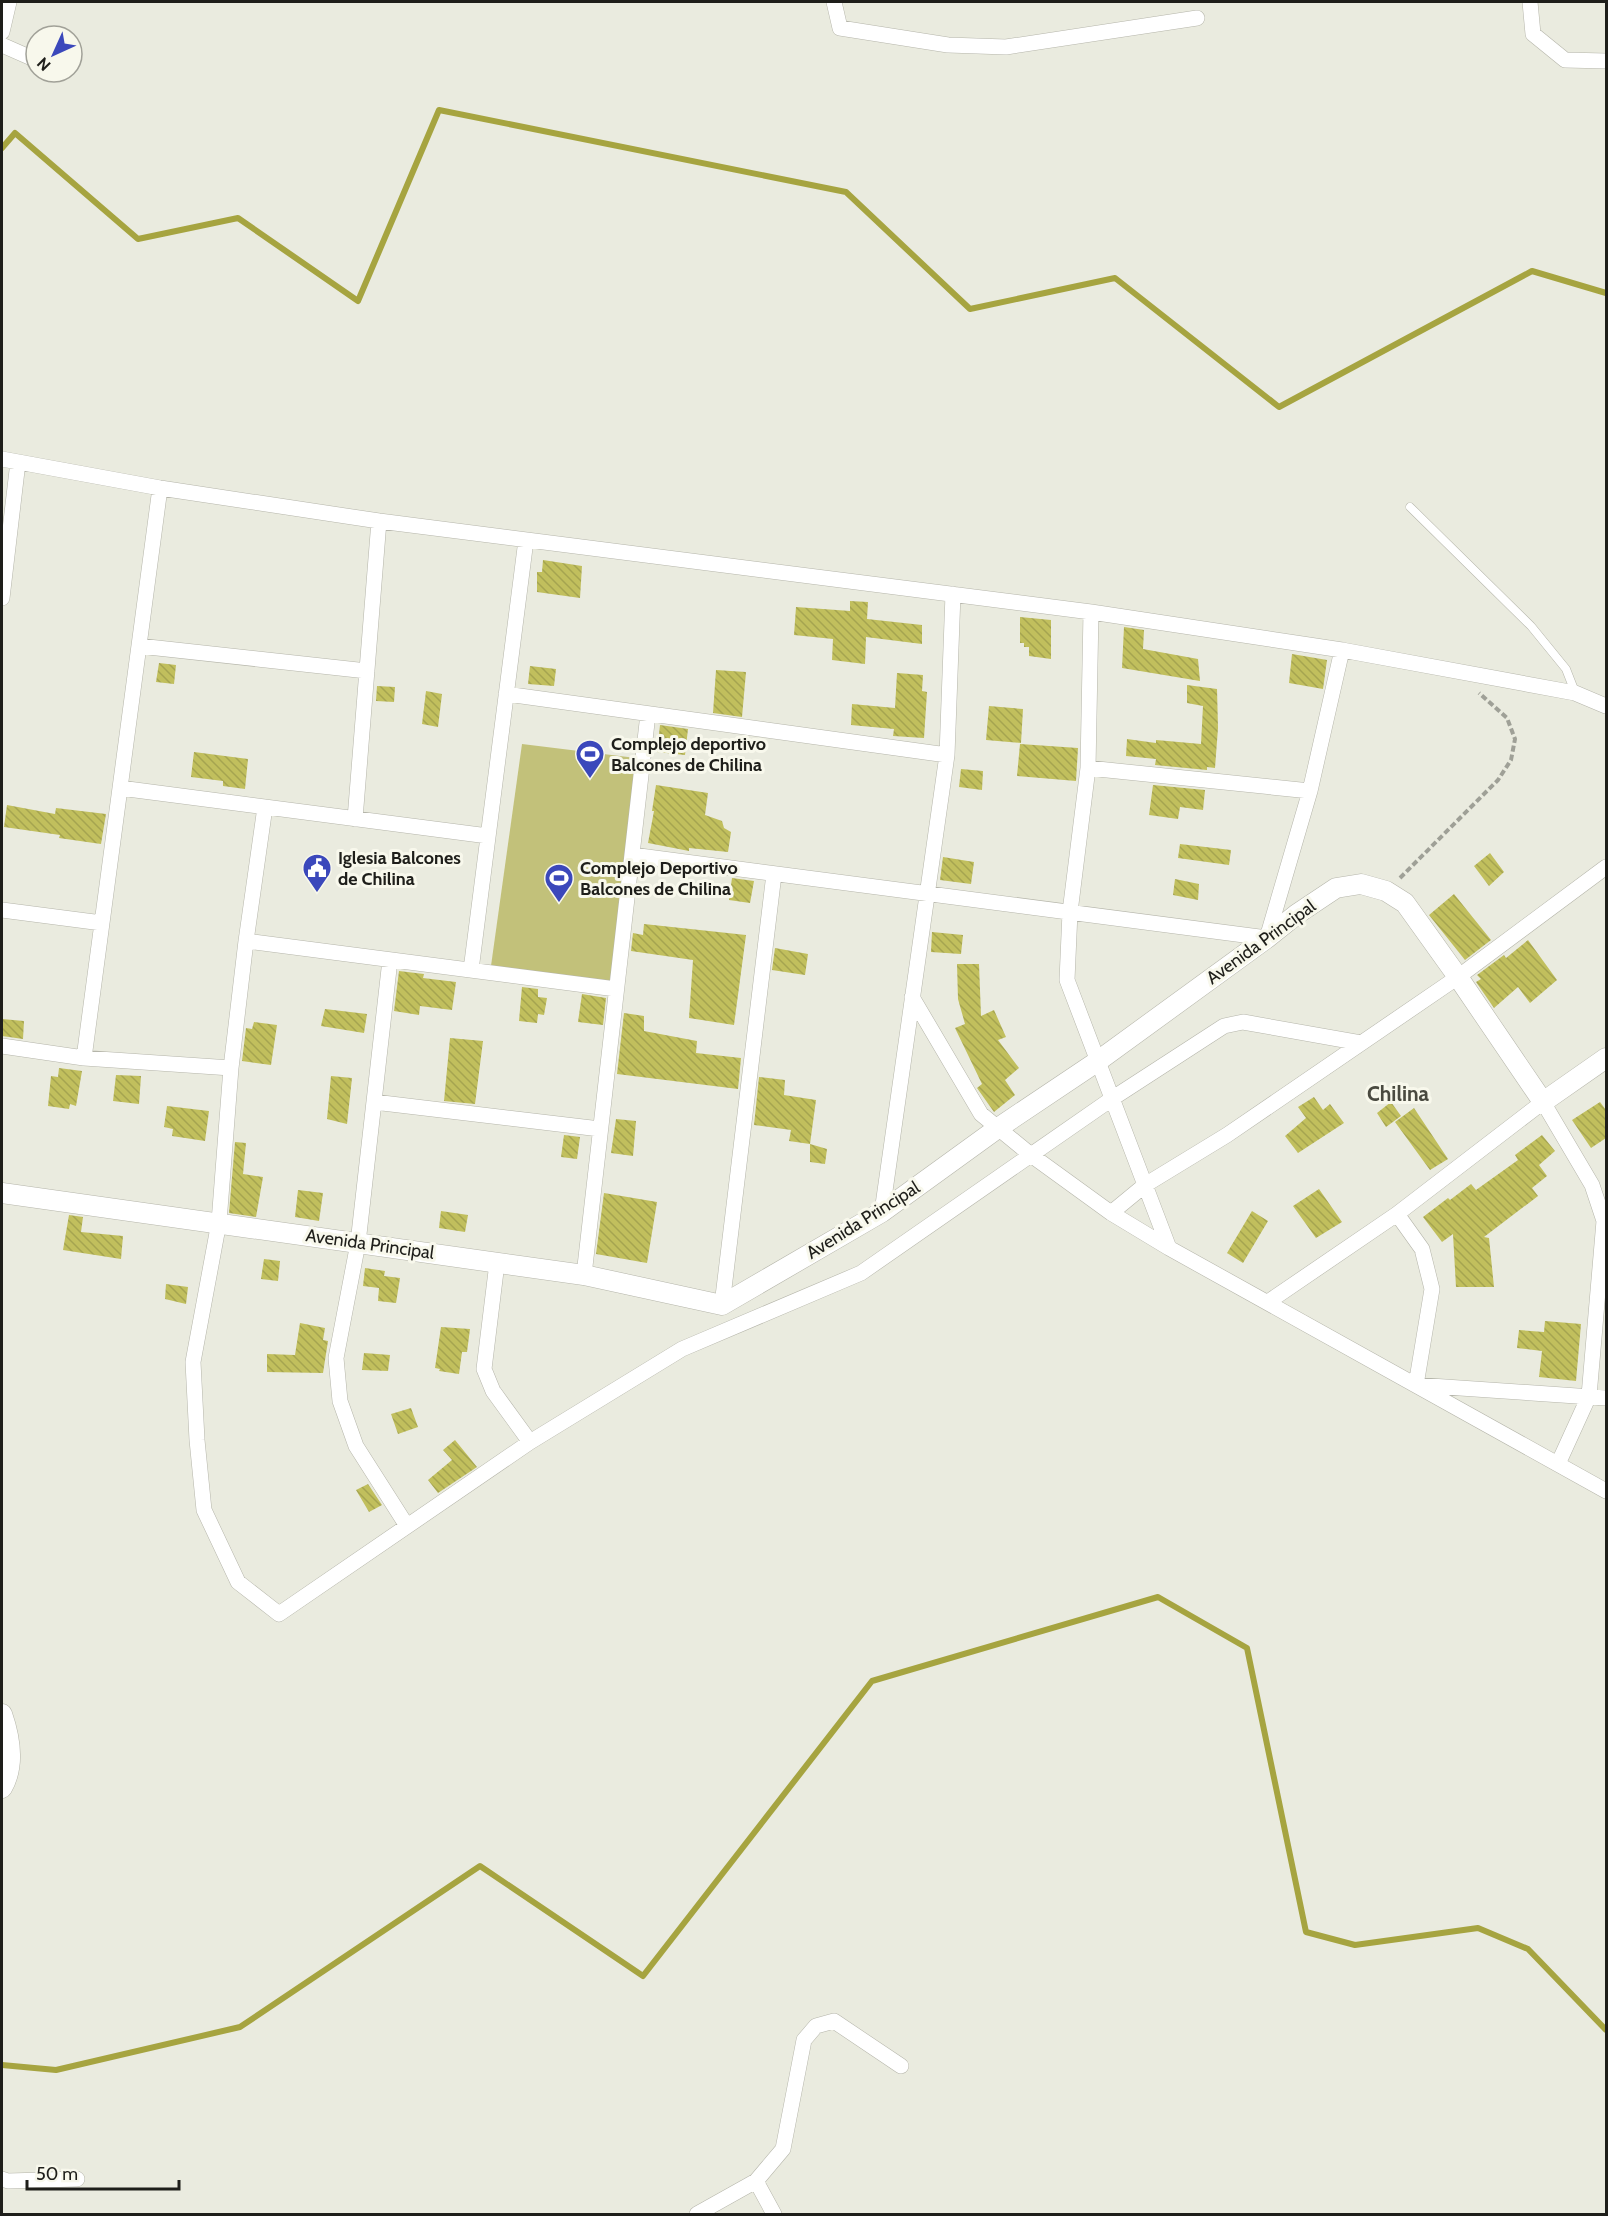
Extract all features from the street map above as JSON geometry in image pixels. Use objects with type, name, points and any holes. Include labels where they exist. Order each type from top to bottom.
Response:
[{"type":"street","points":[[2,32],[9,2]]},
{"type":"street","points":[[834,2],[840,28],[948,45],[1006,47],[1197,18]]},
{"type":"street","points":[[1530,2],[1533,34],[1565,60],[1606,61]]},
{"type":"street","points":[[2,45],[24,55]]},
{"type":"street","points":[[2,459],[160,488],[379,521],[1090,612],[1342,650],[1575,693],[1606,706]]},
{"type":"street","points":[[2,598],[18,462]]},
{"type":"street","points":[[84,1058],[160,488]]},
{"type":"street","points":[[355,819],[379,521]]},
{"type":"street","points":[[471,970],[526,540]]},
{"type":"street","points":[[882,1212],[947,755],[953,594]]},
{"type":"street","points":[[1090,612],[1089,768],[1070,912],[1068,980],[1169,1248]]},
{"type":"street","points":[[139,646],[367,671]]},
{"type":"street","points":[[632,855],[1267,938],[1310,791],[1342,650]]},
{"type":"street","points":[[506,694],[947,755]]},
{"type":"street","points":[[584,1275],[648,714]]},
{"type":"street","points":[[1089,768],[1310,791]]},
{"type":"street","points":[[120,788],[488,836]]},
{"type":"street","points":[[265,807],[231,1068],[219,1222],[193,1362],[197,1440],[204,1509],[238,1582],[279,1614],[530,1442],[682,1349],[861,1273],[1113,1098],[1224,1026],[1244,1022],[1361,1043]]},
{"type":"street","points":[[1111,1213],[1145,1185],[1227,1135],[1458,977],[1606,867]]},
{"type":"street","points":[[722,1305],[774,874]]},
{"type":"street","name":"Avenida Principal","points":[[2,1193],[584,1275],[722,1305],[882,1212],[998,1128],[1098,1061],[1267,938],[1296,914],[1336,888],[1362,884],[1386,891],[1405,903],[1543,1102]]},
{"type":"street","points":[[2,910],[102,923]]},
{"type":"street","points":[[246,941],[616,989]]},
{"type":"street","points":[[390,960],[358,1243],[336,1358],[340,1401],[356,1446],[407,1527]]},
{"type":"street","points":[[912,997],[981,1114],[1031,1155],[1111,1213],[1169,1248],[1606,1491]]},
{"type":"street","points":[[2,1046],[84,1058],[231,1068]]},
{"type":"street","points":[[1268,1302],[1397,1214],[1543,1102],[1606,1058]]},
{"type":"street","points":[[374,1102],[600,1130]]},
{"type":"street","points":[[1543,1102],[1593,1185],[1604,1221],[1588,1396],[1558,1464]]},
{"type":"street","points":[[1397,1214],[1422,1249],[1432,1289],[1416,1385]]},
{"type":"street","points":[[497,1263],[484,1369],[493,1390],[530,1442]]},
{"type":"street","points":[[1416,1385],[1606,1398]]},
{"type":"street","points":[[2,1714],[7,1731],[10,1762],[2,1788]]},
{"type":"street","points":[[697,2214],[756,2181],[783,2149],[804,2040],[816,2026],[834,2021],[901,2066]]},
{"type":"street","points":[[2,2179],[8,2181],[77,2179]]},
{"type":"street","points":[[756,2181],[774,2214]]},
{"type":"lane","points":[[1410,507],[1531,626],[1566,669],[1575,693]]},
{"type":"path","points":[[1386,891],[1498,780],[1511,760],[1515,739],[1507,718],[1479,694],[1479,677]]},
{"type":"shaded area","name":"Complejo Deportivo Balcones de Chilina","points":[[522,744],[636,758],[610,988],[490,973]]},
{"type":"building","points":[[543,560],[582,566],[580,598],[537,592],[537,572],[542,572]]},
{"type":"building","points":[[850,601],[868,602],[867,619],[922,625],[922,644],[866,637],[865,664],[832,660],[833,639],[794,635],[796,607],[850,611]]},
{"type":"building","points":[[1020,617],[1051,620],[1051,659],[1029,656],[1029,647],[1024,647],[1024,643],[1020,643]]},
{"type":"building","points":[[1124,627],[1144,630],[1143,649],[1198,659],[1200,681],[1122,668]]},
{"type":"building","points":[[1292,654],[1327,660],[1323,689],[1289,683]]},
{"type":"building","points":[[159,663],[176,665],[174,684],[156,682]]},
{"type":"building","points":[[530,666],[556,669],[554,686],[528,684]]},
{"type":"building","points":[[716,670],[746,672],[742,717],[713,713]]},
{"type":"building","points":[[897,673],[923,675],[922,691],[927,692],[924,738],[893,736],[894,729],[851,725],[852,704],[895,708]]},
{"type":"building","points":[[1187,685],[1217,689],[1218,728],[1215,768],[1207,767],[1207,770],[1155,765],[1156,759],[1126,756],[1127,739],[1156,743],[1156,740],[1201,744],[1203,706],[1187,703]]},
{"type":"building","points":[[377,686],[395,687],[394,702],[376,701]]},
{"type":"building","points":[[426,691],[442,694],[438,727],[422,724]]},
{"type":"building","points":[[989,706],[1023,709],[1021,743],[986,740]]},
{"type":"building","points":[[660,725],[688,729],[685,755],[657,752]]},
{"type":"building","points":[[1020,744],[1078,748],[1076,781],[1017,776]]},
{"type":"building","points":[[194,752],[248,759],[245,789],[223,786],[223,781],[191,777]]},
{"type":"building","points":[[961,769],[983,771],[982,790],[959,787]]},
{"type":"building","points":[[656,785],[708,793],[705,815],[722,821],[724,828],[731,832],[728,852],[689,848],[689,851],[648,843]]},
{"type":"building","points":[[1153,785],[1205,790],[1203,810],[1180,807],[1178,819],[1149,815]]},
{"type":"building","points":[[7,805],[55,814],[56,808],[106,814],[101,844],[4,827]]},
{"type":"building","points":[[1180,844],[1231,850],[1229,865],[1178,858]]},
{"type":"building","points":[[1490,853],[1504,872],[1489,886],[1474,866]]},
{"type":"building","points":[[943,857],[974,862],[971,884],[940,880]]},
{"type":"building","points":[[732,878],[754,881],[750,903],[729,900]]},
{"type":"building","points":[[1175,879],[1199,884],[1198,900],[1173,895]]},
{"type":"building","points":[[1454,894],[1491,940],[1465,960],[1429,915]]},
{"type":"building","points":[[644,924],[746,935],[734,1025],[689,1018],[693,960],[631,951],[633,933],[643,935]]},
{"type":"building","points":[[932,932],[963,935],[961,954],[931,952]]},
{"type":"building","points":[[1528,940],[1557,980],[1530,1003],[1518,987],[1494,1008],[1476,982],[1481,979],[1477,975],[1504,955],[1506,958]]},
{"type":"building","points":[[775,948],[808,954],[805,975],[772,970]]},
{"type":"building","points":[[957,964],[979,964],[981,1016],[994,1010],[1006,1037],[998,1040],[1019,1068],[1005,1080],[1015,1095],[994,1112],[977,1088],[982,1084],[955,1028],[965,1024],[958,999]]},
{"type":"building","points":[[399,971],[424,974],[423,978],[456,982],[452,1010],[420,1006],[419,1015],[394,1011]]},
{"type":"building","points":[[522,987],[538,989],[538,997],[547,998],[544,1015],[538,1014],[537,1023],[519,1021]]},
{"type":"building","points":[[582,994],[606,998],[603,1025],[578,1022]]},
{"type":"building","points":[[325,1009],[367,1014],[364,1033],[321,1026]]},
{"type":"building","points":[[624,1013],[644,1016],[644,1031],[697,1041],[696,1053],[741,1058],[738,1089],[617,1074]]},
{"type":"building","points":[[2,1019],[24,1021],[23,1039],[2,1036]]},
{"type":"building","points":[[254,1022],[277,1025],[271,1065],[242,1061],[246,1028],[252,1029]]},
{"type":"building","points":[[450,1038],[483,1041],[475,1104],[444,1101]]},
{"type":"building","points":[[59,1068],[82,1071],[76,1106],[70,1104],[69,1109],[48,1106],[51,1076],[58,1077]]},
{"type":"building","points":[[116,1075],[141,1076],[139,1104],[113,1101]]},
{"type":"building","points":[[331,1076],[352,1078],[347,1124],[327,1119]]},
{"type":"building","points":[[759,1077],[785,1080],[784,1095],[816,1100],[810,1144],[789,1141],[791,1130],[754,1125]]},
{"type":"building","points":[[1314,1097],[1323,1110],[1330,1104],[1344,1123],[1298,1153],[1285,1136],[1306,1118],[1298,1107]]},
{"type":"building","points":[[1391,1102],[1401,1116],[1386,1127],[1377,1113]]},
{"type":"building","points":[[1600,1102],[1606,1110],[1606,1138],[1591,1148],[1572,1120]]},
{"type":"building","points":[[167,1106],[209,1111],[205,1141],[172,1136],[173,1129],[164,1127]]},
{"type":"building","points":[[1414,1108],[1448,1159],[1430,1170],[1395,1122]]},
{"type":"building","points":[[616,1119],[636,1121],[633,1156],[611,1153]]},
{"type":"building","points":[[564,1135],[580,1137],[577,1159],[561,1157]]},
{"type":"building","points":[[1542,1135],[1555,1151],[1539,1165],[1547,1176],[1532,1188],[1538,1196],[1484,1237],[1489,1238],[1494,1287],[1456,1287],[1453,1234],[1442,1242],[1423,1217],[1471,1184],[1476,1190],[1518,1160],[1515,1155]]},
{"type":"building","points":[[235,1142],[246,1143],[243,1174],[263,1177],[256,1217],[229,1213]]},
{"type":"building","points":[[810,1144],[827,1149],[825,1164],[810,1162]]},
{"type":"building","points":[[1319,1189],[1342,1222],[1316,1238],[1293,1206]]},
{"type":"building","points":[[298,1190],[323,1193],[319,1221],[295,1217]]},
{"type":"building","points":[[604,1193],[657,1202],[647,1263],[596,1254]]},
{"type":"building","points":[[441,1211],[468,1215],[465,1232],[439,1228]]},
{"type":"building","points":[[1252,1211],[1268,1221],[1243,1263],[1227,1253]]},
{"type":"building","points":[[69,1215],[83,1217],[81,1232],[123,1236],[121,1259],[63,1250]]},
{"type":"building","points":[[264,1259],[280,1261],[278,1281],[261,1279]]},
{"type":"building","points":[[365,1268],[385,1271],[384,1276],[400,1278],[396,1303],[378,1301],[379,1288],[363,1286]]},
{"type":"building","points":[[166,1284],[188,1287],[186,1304],[165,1299]]},
{"type":"building","points":[[1545,1321],[1581,1324],[1576,1381],[1539,1377],[1542,1351],[1517,1348],[1519,1330],[1544,1332]]},
{"type":"building","points":[[300,1323],[325,1328],[323,1340],[328,1341],[323,1373],[267,1372],[267,1354],[295,1355]]},
{"type":"building","points":[[441,1327],[470,1329],[467,1352],[462,1352],[459,1374],[439,1371],[440,1369],[435,1368]]},
{"type":"building","points":[[364,1353],[390,1355],[388,1371],[362,1370]]},
{"type":"building","points":[[411,1408],[418,1427],[398,1434],[391,1414]]},
{"type":"building","points":[[455,1440],[477,1467],[438,1493],[428,1480],[452,1460],[443,1450]]},
{"type":"building","points":[[368,1484],[382,1505],[369,1512],[356,1490]]},
{"type":"waterway","points":[[2,148],[15,133],[138,239],[238,218],[358,301],[439,110],[846,192],[970,309],[1115,278],[1279,407],[1532,271],[1606,293]]},
{"type":"waterway","points":[[2,2065],[56,2070],[240,2027],[480,1866],[643,1976],[872,1681],[1158,1597],[1247,1648],[1306,1932],[1355,1945],[1478,1928],[1528,1949],[1606,2030]]},
{"type":"place","name":"Complejo deportivo Balcones de Chilina","points":[[590,780]]},
{"type":"place","name":"Iglesia Balcones de Chilina","points":[[317,894]]},
{"type":"place","name":"Complejo Deportivo Balcones de Chilina","points":[[559,904]]},
{"type":"district","name":"Chilina","points":[[1398,1093]]}]
